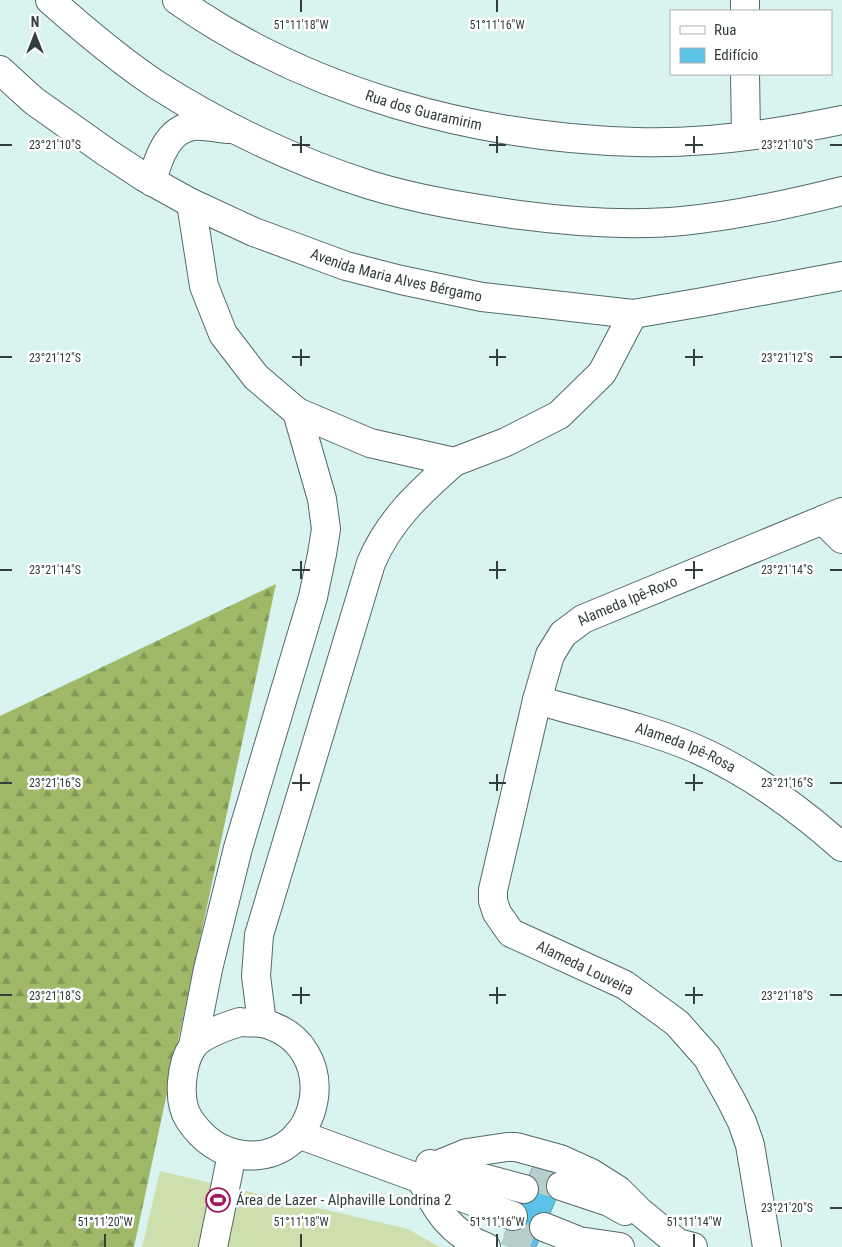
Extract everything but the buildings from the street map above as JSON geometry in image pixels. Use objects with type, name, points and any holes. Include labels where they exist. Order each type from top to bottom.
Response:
[{"type":"street","points":[[50,0],[92,37],[157,84],[235,129],[299,158],[370,184],[464,208],[541,218],[632,222],[682,221],[742,213],[842,191]]},
{"type":"street","name":"Rua dos Guaramirim","points":[[178,0],[219,27],[313,75],[415,110],[532,134],[636,142],[673,142],[780,132],[842,120]]},
{"type":"street","name":"Avenida Maria Alves Bérgamo","points":[[0,70],[34,101],[106,152],[152,182],[191,203],[254,232],[346,266],[401,280],[482,297],[633,314],[842,276]]},
{"type":"street","points":[[745,75],[746,136]]},
{"type":"street","points":[[152,182],[164,147],[176,133],[192,126],[235,129]]},
{"type":"street","points":[[191,203],[204,286],[223,334],[256,377],[297,412],[370,442],[454,462]]},
{"type":"street","points":[[262,1023],[256,976],[258,935],[370,563],[379,543],[392,524],[420,492],[454,462],[506,442],[558,415],[602,373],[633,314]]},
{"type":"street","points":[[194,1046],[219,1029],[240,1022],[262,1023],[281,1030],[292,1038],[309,1059],[315,1078],[315,1098],[304,1126],[284,1146],[267,1153],[249,1156],[232,1154],[213,1146],[198,1133],[187,1116],[182,1096],[182,1076],[194,1046],[208,969],[238,848],[313,597],[322,554],[326,529],[322,499],[297,412]]},
{"type":"street","points":[[832,516],[842,539]]},
{"type":"street","name":"Alameda Ipê-Roxo","points":[[537,700],[550,655],[555,645],[563,634],[583,619],[832,516]]},
{"type":"street","name":"Alameda Ipê-Rosa","points":[[537,700],[655,734],[724,762],[780,796],[842,847]]},
{"type":"street","name":"Alameda Louveira","points":[[537,700],[493,890],[493,902],[497,913],[511,933],[625,985],[677,1023],[697,1045],[720,1078],[742,1122],[750,1145],[767,1247]]},
{"type":"street","points":[[304,1126],[428,1173],[485,1166],[527,1182]]},
{"type":"street","points":[[428,1173],[467,1153],[496,1148],[516,1147],[551,1156],[591,1173],[618,1190],[640,1211],[685,1245]]},
{"type":"street","points":[[213,1247],[232,1154]]},
{"type":"street","points":[[428,1173],[463,1214],[502,1231]]},
{"type":"street","points":[[558,1194],[685,1245]]},
{"type":"street","points":[[544,1239],[579,1241],[620,1247]]},
{"type":"green space","points":[[276,584],[134,1247],[0,1247],[0,716]]},
{"type":"green space","name":"Área de Lazer - Alphaville Londrina 2","points":[[160,1171],[408,1229],[440,1247],[142,1247]]},
{"type":"tunnel","points":[[530,1175],[561,1186]]},
{"type":"tunnel","points":[[506,1231],[538,1244]]},
{"type":"place","name":"Área de Lazer - Alphaville Londrina 2","points":[[218,1200]]}]
